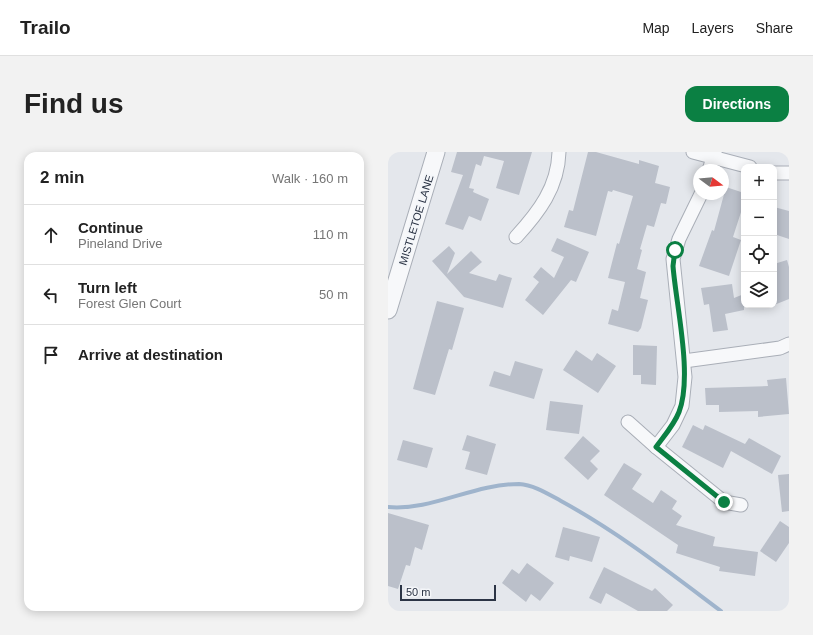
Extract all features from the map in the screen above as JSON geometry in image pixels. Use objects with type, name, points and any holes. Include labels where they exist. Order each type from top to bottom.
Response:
[{"type":"street","name":"MISTLETOE LANE","points":[[388,310],[436,152]]},
{"type":"street","points":[[516,237],[536,214],[549,195],[557,171],[559,152]]},
{"type":"street","points":[[693,152],[714,155],[741,164]]},
{"type":"street","points":[[777,173],[789,173]]},
{"type":"street","points":[[656,447],[673,425],[682,406],[685,376],[673,259],[679,239],[698,200]]},
{"type":"street","points":[[684,361],[780,348],[789,344]]},
{"type":"street","points":[[628,422],[656,447],[724,502],[742,505]]},
{"type":"building","points":[[457,152],[532,152],[519,195],[496,188],[504,161],[484,156],[481,166],[476,164],[469,188],[474,189],[473,192],[489,199],[481,221],[469,216],[463,230],[445,224],[463,175],[451,172]]},
{"type":"building","points":[[588,152],[596,152],[639,164],[639,160],[659,166],[655,183],[670,187],[666,204],[661,203],[654,227],[647,225],[640,249],[642,250],[637,269],[646,272],[640,298],[648,300],[641,328],[638,332],[608,324],[612,309],[618,311],[625,282],[608,278],[617,243],[619,244],[633,196],[613,190],[612,192],[608,191],[596,236],[564,227],[569,210],[573,211]]},
{"type":"building","points":[[729,188],[741,192],[741,212],[733,237],[741,240],[729,276],[699,266],[712,230],[714,231],[722,200],[729,200]]},
{"type":"building","points":[[777,208],[789,211],[789,239],[777,235]]},
{"type":"building","points":[[557,238],[589,252],[576,282],[571,280],[543,315],[525,300],[539,282],[533,277],[541,267],[554,278],[564,257],[551,251]]},
{"type":"building","points":[[449,246],[455,253],[447,274],[471,251],[482,262],[469,273],[496,281],[499,274],[512,278],[503,308],[464,297],[432,261]]},
{"type":"building","points":[[787,260],[789,267],[789,299],[777,304],[777,272],[777,263]]},
{"type":"building","points":[[732,284],[734,298],[741,295],[741,308],[744,308],[744,310],[725,314],[728,330],[713,332],[709,304],[704,305],[701,288]]},
{"type":"building","points":[[437,301],[464,308],[452,350],[449,349],[435,395],[413,389]]},
{"type":"building","points":[[633,345],[657,346],[656,385],[641,384],[641,375],[633,375]]},
{"type":"building","points":[[576,350],[592,361],[597,353],[616,366],[598,393],[563,370]]},
{"type":"building","points":[[515,361],[543,369],[534,399],[489,386],[494,371],[510,376]]},
{"type":"building","points":[[786,378],[789,414],[758,417],[758,411],[719,412],[719,405],[706,405],[705,388],[768,386],[767,380]]},
{"type":"building","points":[[550,401],[583,405],[579,434],[546,430]]},
{"type":"building","points":[[693,425],[703,430],[705,425],[745,444],[749,438],[781,456],[772,474],[731,451],[723,468],[682,447]]},
{"type":"building","points":[[467,435],[496,444],[487,475],[465,469],[470,452],[462,450]]},
{"type":"building","points":[[583,436],[600,451],[590,461],[598,469],[588,480],[564,458]]},
{"type":"building","points":[[403,440],[433,448],[427,468],[397,460]]},
{"type":"building","points":[[624,463],[642,474],[632,489],[653,503],[661,490],[677,501],[672,509],[682,516],[676,525],[715,537],[713,546],[758,552],[755,576],[719,571],[720,567],[676,553],[678,545],[604,495]]},
{"type":"building","points":[[789,474],[789,511],[782,512],[778,475]]},
{"type":"building","points":[[388,513],[429,525],[422,550],[415,547],[410,566],[406,565],[398,589],[388,586]]},
{"type":"building","points":[[780,521],[789,527],[789,543],[776,562],[760,551]]},
{"type":"building","points":[[563,527],[600,537],[592,562],[570,556],[569,561],[555,557]]},
{"type":"building","points":[[527,563],[554,583],[540,601],[531,594],[526,602],[502,583],[512,569],[519,574]]},
{"type":"building","points":[[604,567],[652,591],[655,588],[673,605],[667,611],[638,611],[606,593],[601,604],[589,598]]},
{"type":"waterway","points":[[388,507],[421,505],[502,485],[519,484],[530,486],[541,490],[603,526],[643,553],[721,611]]},
{"type":"route","points":[[675,250],[673,259],[674,283],[684,361],[684,390],[682,406],[679,413],[673,425],[656,447],[724,502]]}]
